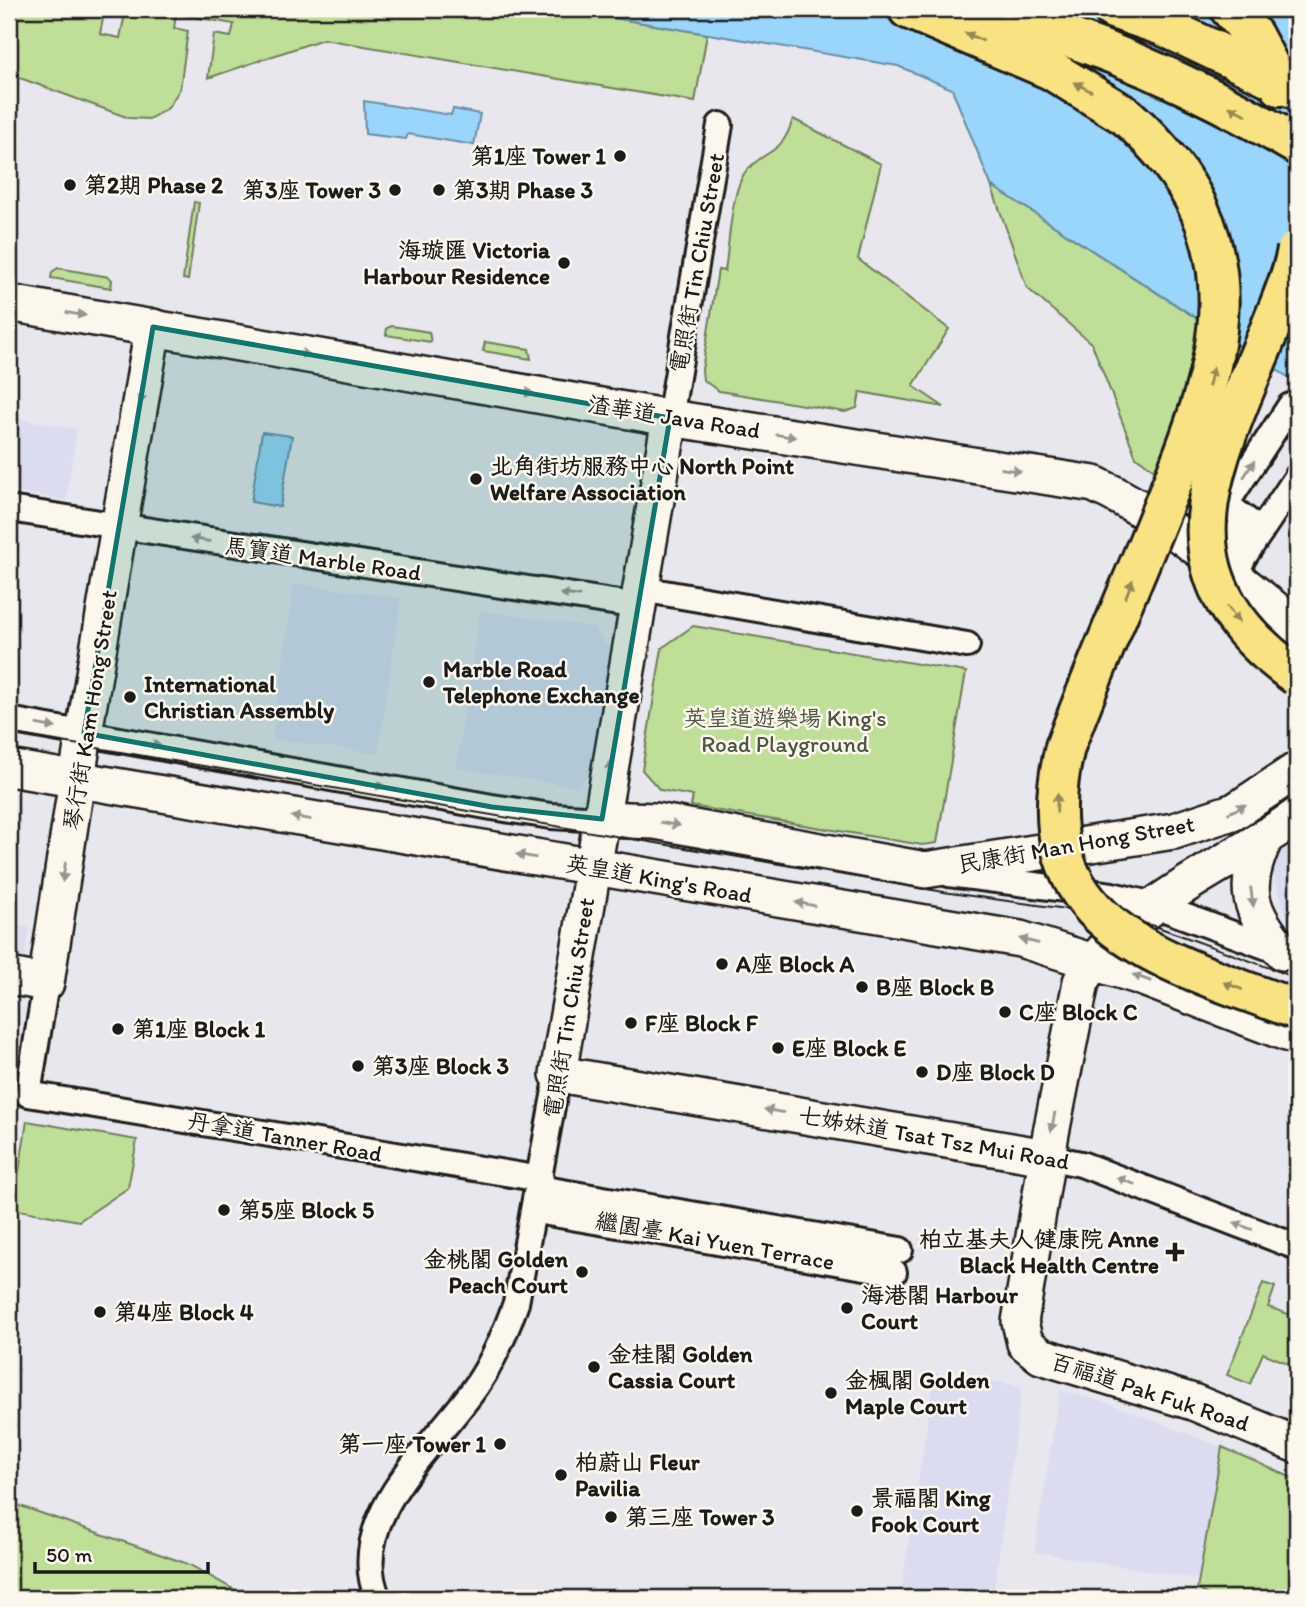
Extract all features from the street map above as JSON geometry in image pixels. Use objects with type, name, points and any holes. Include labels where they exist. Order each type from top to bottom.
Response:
[{"type":"highway","points":[[908,9],[1044,66],[1107,101],[1138,126],[1167,157],[1199,208],[1212,246],[1220,289],[1215,358],[1197,424],[1065,747],[1056,797],[1059,839],[1065,862],[1086,899],[1126,939],[1168,961],[1297,1010]]},
{"type":"highway","points":[[970,9],[1048,28],[1147,66],[1251,118],[1297,145]]},
{"type":"highway","points":[[1113,9],[1163,26],[1297,90]]},
{"type":"highway","points":[[1230,9],[1253,35],[1269,62],[1297,136]]},
{"type":"highway","points":[[1297,250],[1283,295],[1219,458],[1207,501],[1205,522],[1208,558],[1217,589],[1227,607],[1266,653],[1297,676]]},
{"type":"main road","name":"渣華道 Java Road","points":[[9,303],[670,418],[1094,484],[1144,509],[1224,568],[1297,627]]},
{"type":"main road","name":"琴行街 Kam Hong Street","points":[[47,983],[84,733],[153,327]]},
{"type":"main road","name":"電照街 Tin Chiu Street","points":[[558,1074],[670,418]]},
{"type":"main road","name":"英皇道 King's Road","points":[[9,768],[1020,939],[1094,962],[1297,1037]]},
{"type":"main road","name":"民康街 Man Hong Street","points":[[925,870],[1174,831],[1235,811],[1297,770]]},
{"type":"main road","points":[[1046,1157],[1077,992],[1094,962],[1124,928],[1154,905],[1297,816]]},
{"type":"main road","name":"英皇道 King's Road","points":[[602,818],[654,821],[925,870]]},
{"type":"main road","points":[[1266,836],[1252,869],[1254,913],[1290,955]]},
{"type":"main road","points":[[9,976],[47,983]]},
{"type":"main road","name":"七姊妹道 Tsat Tsz Mui Road","points":[[558,1074],[1046,1157]]},
{"type":"main road","name":"百福道 Pak Fuk Road","points":[[1046,1157],[1020,1322],[1025,1343],[1041,1356],[1181,1398],[1297,1445]]},
{"type":"street","name":"電照街 Tin Chiu Street","points":[[670,418],[720,125]]},
{"type":"street","points":[[1254,526],[1226,504],[1290,406],[1297,409]]},
{"type":"street","points":[[1224,568],[1223,550],[1254,526],[1297,477]]},
{"type":"street","name":"馬寶道 Marble Road","points":[[9,509],[120,528],[639,597],[967,645]]},
{"type":"street","name":"英皇道 King's Road","points":[[9,720],[492,807],[551,816],[602,818]]},
{"type":"street","name":"英皇道 King's Road","points":[[925,870],[1112,895],[1154,905],[1290,955]]},
{"type":"street","name":"琴行街 Kam Hong Street","points":[[29,1094],[47,983]]},
{"type":"street","name":"電照街 Tin Chiu Street","points":[[378,1598],[371,1564],[373,1538],[380,1514],[394,1492],[461,1407],[494,1357],[516,1303],[558,1074]]},
{"type":"street","name":"丹拿道 Tanner Road","points":[[29,1094],[897,1261]]},
{"type":"street","name":"七姊妹道 Tsat Tsz Mui Road","points":[[1046,1157],[1082,1164],[1297,1247]]},
{"type":"highlighted area","points":[[153,327],[670,418],[602,819],[492,807],[84,733]]},
{"type":"shaded area","points":[[9,417],[77,429],[66,500],[9,491]]},
{"type":"shaded area","points":[[294,583],[401,598],[378,754],[272,739]]},
{"type":"shaded area","points":[[480,610],[594,627],[610,649],[593,769],[577,787],[456,768]]},
{"type":"shaded area","points":[[1297,838],[1297,938],[1293,937],[1269,861]]},
{"type":"shaded area","points":[[9,924],[30,928],[23,963],[9,960]]},
{"type":"shaded area","points":[[935,1373],[1022,1386],[993,1598],[900,1598]]},
{"type":"shaded area","points":[[1060,1390],[1110,1404],[1222,1447],[1198,1579],[1034,1552]]},
{"type":"green space","points":[[9,9],[105,9],[100,34],[120,38],[126,9],[561,9],[707,34],[695,102],[323,39],[208,78],[214,34],[231,37],[234,24],[176,14],[174,28],[188,31],[180,89],[168,108],[149,119],[129,118],[9,74]]},
{"type":"green space","points":[[793,119],[881,164],[858,259],[949,329],[913,386],[944,407],[860,392],[857,408],[845,412],[719,391],[703,380],[702,370],[718,270],[725,271],[737,190],[747,170],[784,140]]},
{"type":"green space","points":[[991,185],[1262,361],[1179,487],[1136,457],[1092,344],[1027,288]]},
{"type":"green space","points":[[194,202],[199,203],[188,280],[183,279]]},
{"type":"green space","points":[[58,268],[109,277],[112,280],[111,288],[51,278],[52,272]]},
{"type":"green space","points":[[392,326],[429,332],[431,342],[386,335],[387,328]]},
{"type":"green space","points":[[485,342],[529,349],[531,359],[483,351]]},
{"type":"green space","name":"英皇道遊樂場 King's Road Playground","points":[[693,626],[966,672],[937,843],[922,845],[691,806],[693,796],[660,790],[642,770],[662,648]]},
{"type":"green space","points":[[27,1121],[137,1140],[128,1188],[79,1221],[13,1209]]},
{"type":"green space","points":[[1263,1283],[1275,1287],[1268,1307],[1294,1316],[1297,1308],[1297,1367],[1263,1353],[1250,1384],[1227,1375]]},
{"type":"green space","points":[[1222,1447],[1297,1480],[1297,1598],[1213,1598],[1197,1589]]},
{"type":"green space","points":[[9,1502],[188,1564],[249,1598],[9,1598]]},
{"type":"water","points":[[561,9],[1297,9],[1297,383],[991,185],[952,89],[898,66]]},
{"type":"water","points":[[364,101],[451,115],[453,109],[480,114],[474,145],[408,134],[406,139],[365,134]]},
{"type":"water","points":[[262,432],[292,436],[280,507],[251,502]]},
{"type":"tram line","points":[[9,733],[950,893],[1111,915],[1155,926],[1297,978]]},
{"type":"place","name":"第1座 Tower 1","points":[[620,156]]},
{"type":"place","name":"第2期 Phase 2","points":[[70,185]]},
{"type":"place","name":"第3座 Tower 3","points":[[395,190]]},
{"type":"place","name":"第3期 Phase 3","points":[[439,190]]},
{"type":"place","name":"海璇匯 Victoria Harbour Residence","points":[[564,263]]},
{"type":"place","name":"北角街坊服務中心 North Point Welfare Association","points":[[476,479]]},
{"type":"place","name":"Marble Road Telephone Exchange","points":[[429,682]]},
{"type":"place","name":"International Christian Assembly","points":[[130,697]]},
{"type":"place","name":"A座 Block A","points":[[722,964]]},
{"type":"place","name":"B座 Block B","points":[[862,987]]},
{"type":"place","name":"C座 Block C","points":[[1005,1012]]},
{"type":"place","name":"F座 Block F","points":[[631,1023]]},
{"type":"place","name":"第1座 Block 1","points":[[118,1029]]},
{"type":"place","name":"E座 Block E","points":[[778,1048]]},
{"type":"place","name":"第3座 Block 3","points":[[358,1066]]},
{"type":"place","name":"D座 Block D","points":[[922,1072]]},
{"type":"place","name":"第5座 Block 5","points":[[224,1210]]},
{"type":"place","name":"柏立基夫人健康院 Anne Black Health Centre","points":[[1175,1252]]},
{"type":"place","name":"金桃閣 Golden Peach Court","points":[[582,1272]]},
{"type":"place","name":"海港閣 Harbour Court","points":[[847,1308]]},
{"type":"place","name":"第4座 Block 4","points":[[100,1312]]},
{"type":"place","name":"金桂閣 Golden Cassia Court","points":[[594,1367]]},
{"type":"place","name":"金楓閣 Golden Maple Court","points":[[831,1393]]},
{"type":"place","name":"第一座 Tower 1","points":[[500,1444]]},
{"type":"place","name":"柏蔚山 Fleur Pavilia","points":[[561,1475]]},
{"type":"place","name":"景福閣 King Fook Court","points":[[857,1511]]},
{"type":"place","name":"第三座 Tower 3","points":[[611,1517]]}]
